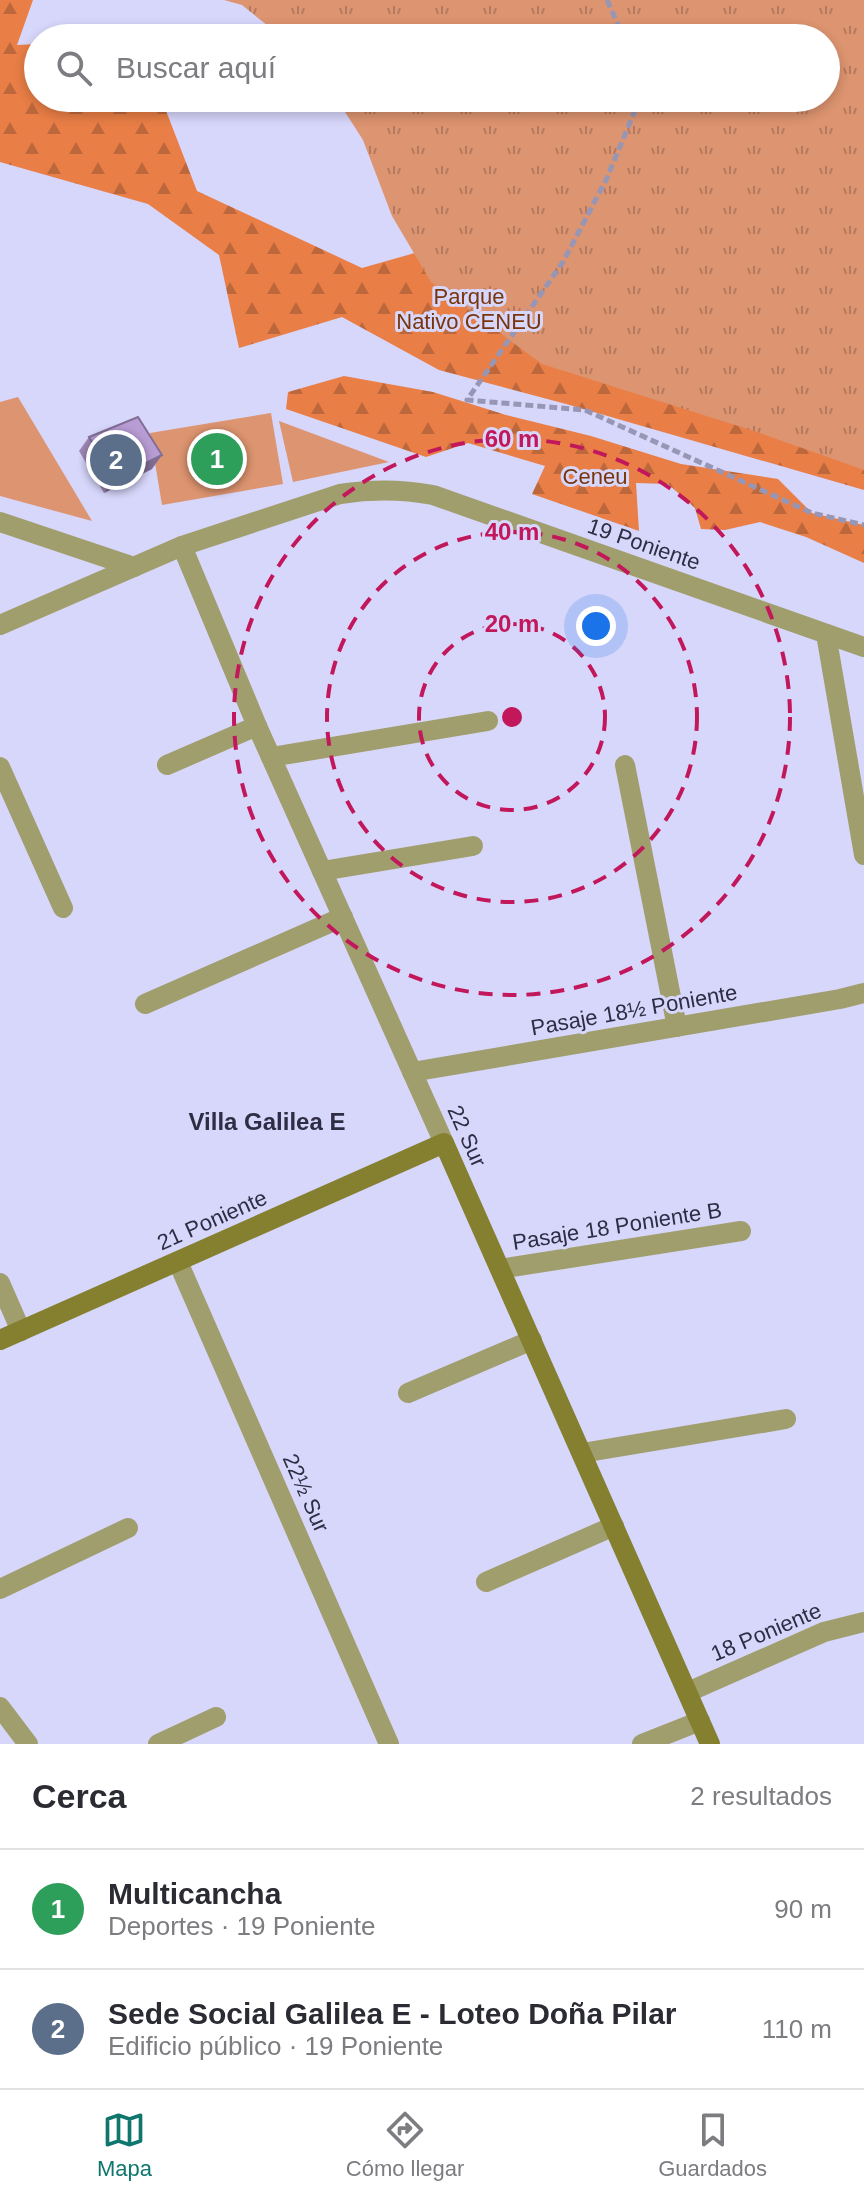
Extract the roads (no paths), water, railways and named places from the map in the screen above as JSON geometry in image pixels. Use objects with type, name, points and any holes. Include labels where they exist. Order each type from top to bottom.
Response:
[{"type":"street","name":"19 Poniente","points":[[0,625],[182,546],[340,494],[366,490],[413,491],[453,502],[864,647]]},
{"type":"street","points":[[0,522],[134,567]]},
{"type":"street","name":"22 Sur","points":[[182,546],[257,726],[710,1744]]},
{"type":"street","points":[[826,634],[864,855]]},
{"type":"street","points":[[271,757],[488,721]]},
{"type":"street","points":[[167,765],[257,726]]},
{"type":"street","points":[[625,765],[677,1027]]},
{"type":"street","points":[[0,767],[63,908]]},
{"type":"street","points":[[322,871],[473,846]]},
{"type":"street","points":[[145,1004],[343,917]]},
{"type":"street","name":"Pasaje 18½ Poniente","points":[[412,1072],[864,993]]},
{"type":"street","name":"21 Poniente","points":[[0,1340],[444,1143]]},
{"type":"street","name":"Pasaje 18 Poniente B","points":[[500,1269],[741,1231]]},
{"type":"street","name":"22½ Sur","points":[[178,1262],[389,1744]]},
{"type":"street","points":[[0,1283],[21,1331]]},
{"type":"street","points":[[408,1393],[532,1340]]},
{"type":"street","points":[[582,1453],[786,1419]]},
{"type":"street","points":[[486,1582],[614,1526]]},
{"type":"street","points":[[0,1589],[128,1528]]},
{"type":"street","name":"18 Poniente","points":[[688,1692],[824,1632],[864,1622]]},
{"type":"street","points":[[0,1707],[28,1744]]},
{"type":"street","points":[[158,1744],[216,1717]]},
{"type":"street","points":[[642,1744],[700,1721]]},
{"type":"place","name":"Multicancha","points":[[217,459]]},
{"type":"place","name":"Sede Social Galilea E - Loteo Doña Pilar","points":[[116,460]]},
{"type":"district","name":"Villa Galilea E","points":[[267,1121]]},
{"type":"park label","name":"Parque Nativo CENEU","points":[[469,308]]},
{"type":"park label","name":"Ceneu","points":[[595,476]]}]
